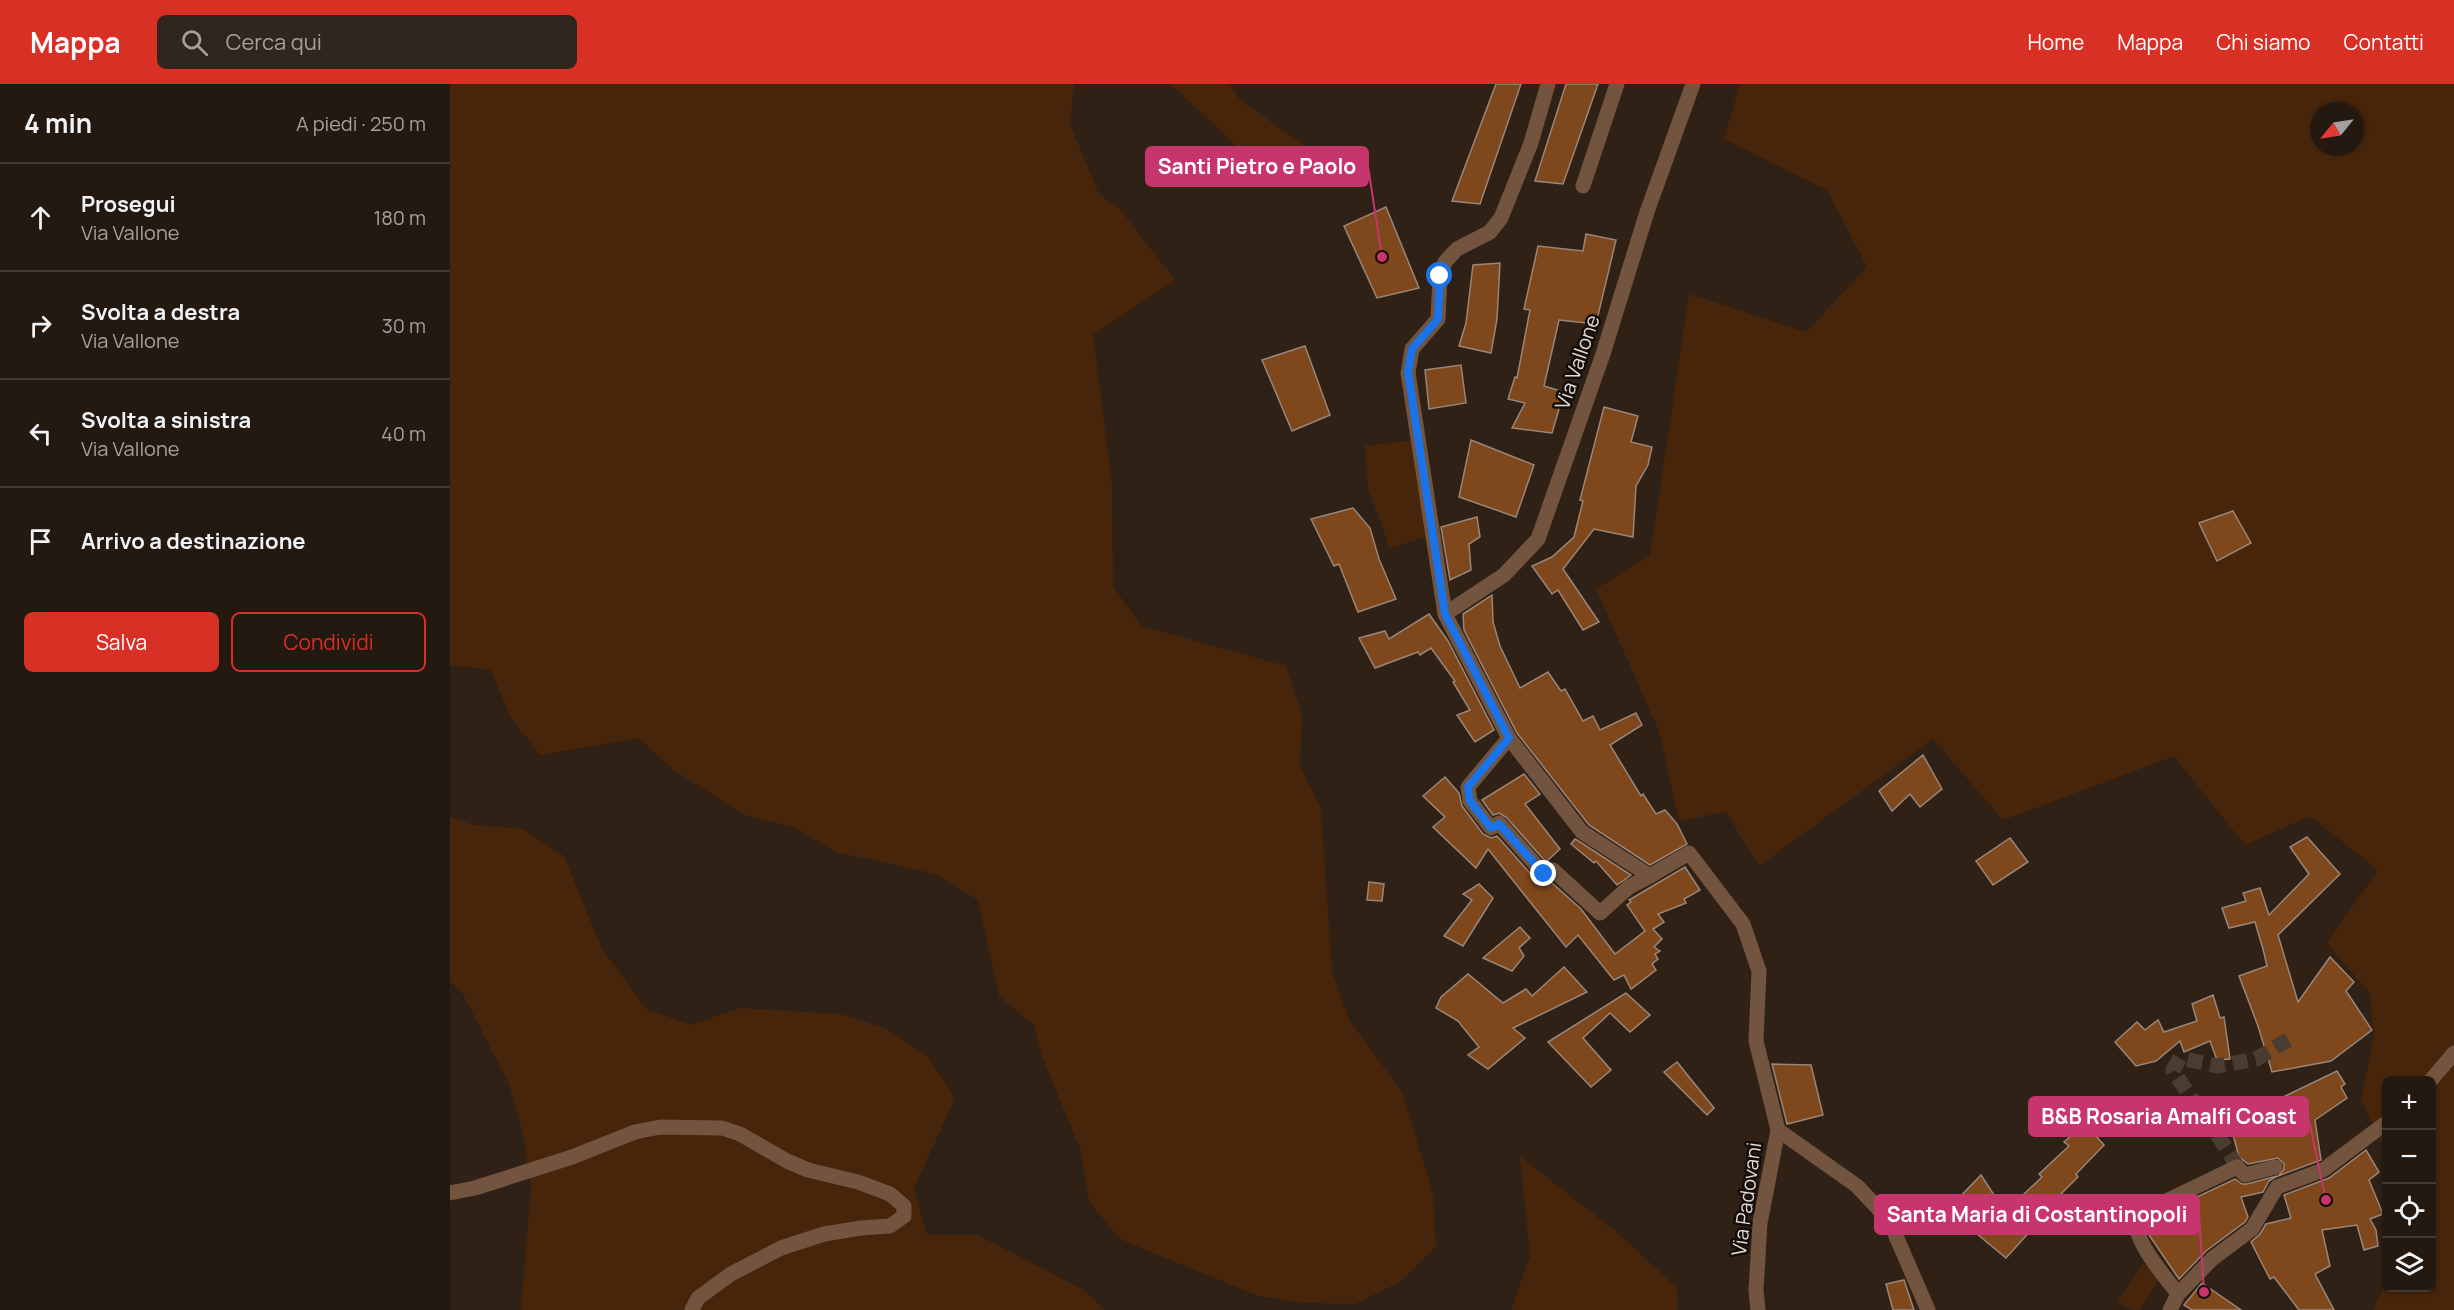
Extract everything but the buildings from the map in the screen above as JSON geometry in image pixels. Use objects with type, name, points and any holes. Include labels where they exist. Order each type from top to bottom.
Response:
[{"type":"street","points":[[1548,84],[1531,143],[1501,218],[1490,232],[1457,249],[1445,262],[1440,276],[1438,319],[1412,349],[1408,372],[1445,614],[1509,738],[1582,832],[1650,876]]},
{"type":"street","points":[[1582,186],[1617,84]]},
{"type":"street","name":"Via Vallone","points":[[1445,614],[1504,575],[1538,539],[1603,354],[1647,212],[1693,84]]},
{"type":"street","points":[[1509,738],[1468,787],[1470,801],[1491,828],[1499,824],[1544,874],[1553,870],[1600,913],[1629,887],[1689,853],[1743,924],[1759,971],[1756,1041],[1778,1130],[1857,1186],[1889,1220],[1928,1310]]},
{"type":"street","points":[[2434,1076],[2454,1053]]},
{"type":"street","points":[[2170,1310],[2178,1294],[2212,1259],[2252,1229],[2277,1187],[2324,1170],[2382,1126]]},
{"type":"street","points":[[450,1193],[475,1188],[572,1157],[635,1132],[660,1127],[722,1128],[740,1134],[787,1161],[808,1170],[858,1182],[890,1194],[904,1206],[904,1216],[890,1226],[824,1234],[781,1248],[731,1274],[698,1298],[692,1310]]},
{"type":"street","name":"Via Padovani","points":[[1758,1310],[1756,1290],[1760,1223],[1778,1130]]},
{"type":"street","points":[[2178,1294],[2139,1238],[2135,1227],[2137,1215],[2237,1167],[2245,1175],[2275,1167]]},
{"type":"shaded area","points":[[450,84],[1074,84],[1070,124],[1099,194],[1119,208],[1175,280],[1093,335],[1112,484],[1113,586],[1141,626],[1286,666],[1302,715],[1300,765],[1321,810],[1332,971],[1349,1020],[1402,1092],[1433,1193],[1436,1246],[1400,1282],[1355,1304],[1306,1303],[1258,1296],[1120,1239],[1089,1202],[1081,1151],[1041,1054],[1034,1025],[999,996],[978,900],[936,874],[836,852],[794,827],[745,815],[675,771],[638,738],[540,755],[510,716],[491,670],[450,665]]},
{"type":"shaded area","points":[[1171,84],[1229,84],[1241,101],[1303,144],[1293,167],[1245,154]]},
{"type":"shaded area","points":[[1740,84],[2454,84],[2454,1310],[2373,1310],[2382,1292],[2436,1292],[2436,1076],[2382,1076],[2382,1144],[2361,1100],[2374,1036],[2370,994],[2327,943],[2378,870],[2310,816],[2245,845],[2174,756],[2003,820],[1933,739],[1759,866],[1726,812],[1679,821],[1659,731],[1596,589],[1650,555],[1689,294],[1806,332],[1867,267],[1827,190],[1724,139]]},
{"type":"shaded area","points":[[1414,440],[1429,536],[1390,548],[1368,488],[1365,446]]},
{"type":"shaded area","points":[[450,817],[474,825],[523,829],[564,856],[601,947],[646,1009],[691,1025],[739,1008],[840,1014],[887,1029],[928,1057],[955,1098],[914,1188],[927,1235],[978,1235],[1084,1290],[1105,1310],[521,1310],[531,1185],[523,1134],[509,1084],[463,994],[450,981]]},
{"type":"shaded area","points":[[1520,1156],[1619,1234],[1677,1288],[1678,1310],[1511,1310],[1530,1256]]},
{"type":"shaded area","points":[[2144,1263],[2161,1276],[2140,1310],[2134,1310],[2117,1302]]},
{"type":"tunnel","points":[[2237,1167],[2173,1070],[2180,1058],[2218,1066],[2256,1059],[2295,1036]]},
{"type":"place","name":"Santi Pietro e Paolo","points":[[1382,257]]},
{"type":"place","name":"B&B Rosaria Amalfi Coast","points":[[2326,1200]]},
{"type":"place","name":"Santa Maria di Costantinopoli","points":[[2204,1292]]},
{"type":"route","points":[[1440,276],[1438,319],[1412,349],[1408,372],[1445,614],[1509,738],[1468,787],[1470,801],[1491,828],[1499,824],[1544,874]]}]
